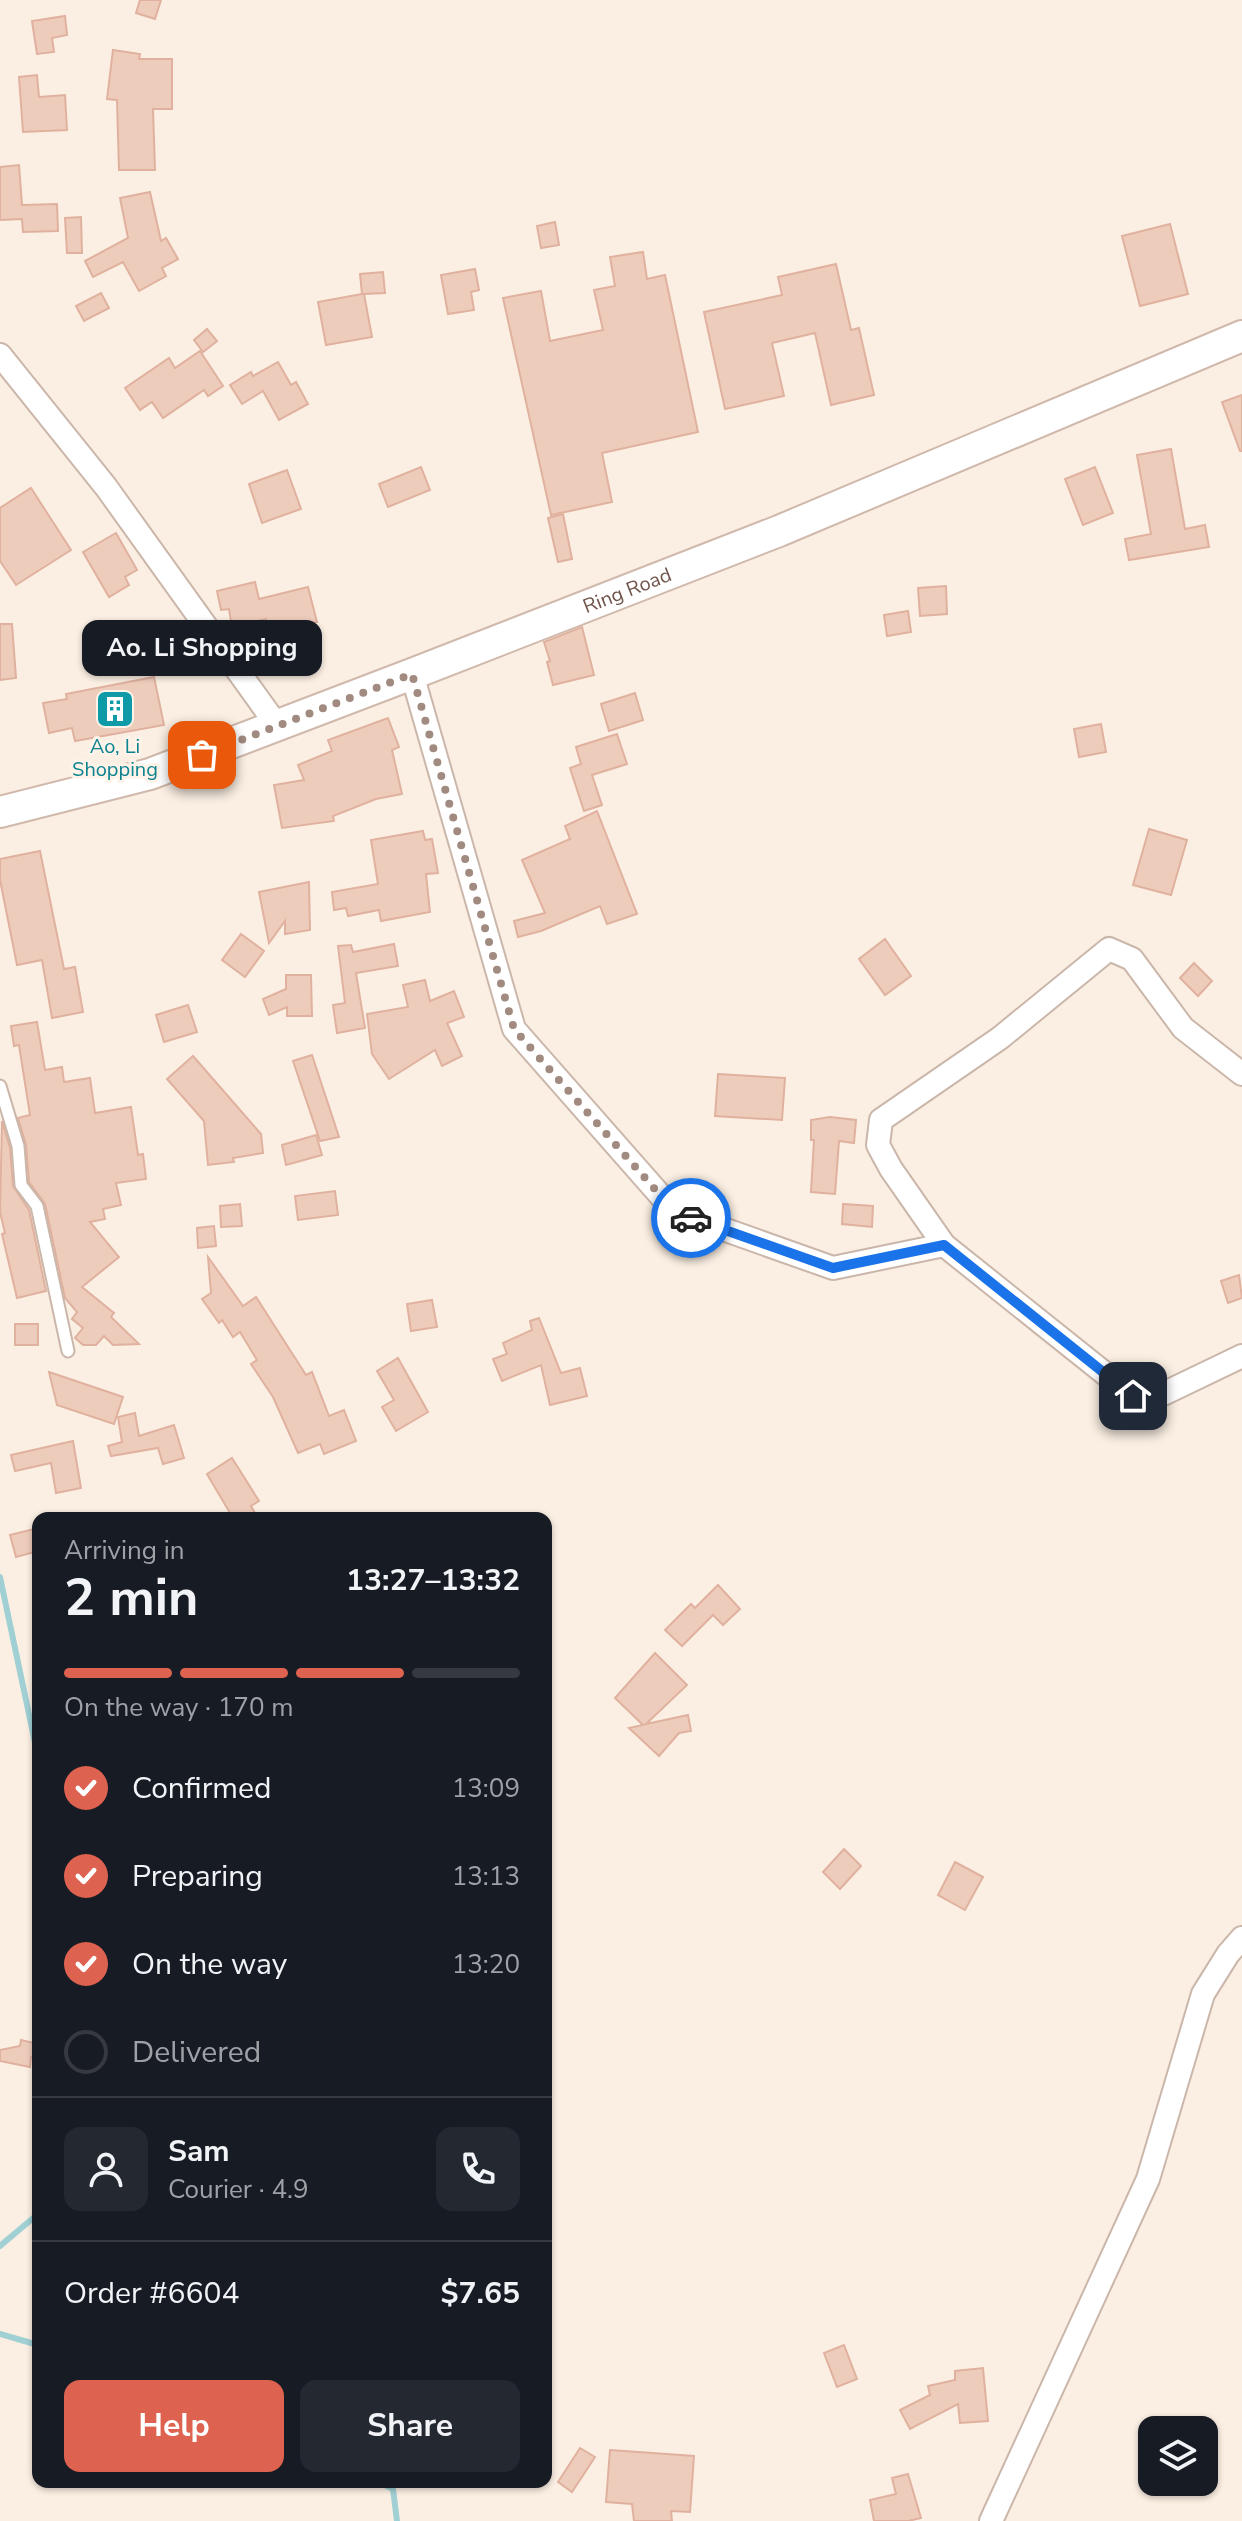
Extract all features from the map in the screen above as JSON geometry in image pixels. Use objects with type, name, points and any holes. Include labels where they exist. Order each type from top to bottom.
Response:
[{"type":"main road","name":"Ring Road","points":[[0,812],[150,774],[412,674],[779,531],[1242,336]]},
{"type":"street","points":[[0,355],[106,487],[276,724]]},
{"type":"street","points":[[412,674],[514,1029],[675,1212],[833,1268],[944,1245]]},
{"type":"street","points":[[1242,1074],[1183,1028],[1132,959],[1109,949],[1000,1038],[881,1120],[878,1145],[944,1245],[1133,1396],[1163,1394],[1242,1356]]},
{"type":"street","points":[[991,2521],[1148,2179],[1203,1994],[1242,1938]]},
{"type":"lane","points":[[0,1086],[18,1146],[21,1185],[37,1206],[68,1351]]},
{"type":"building","points":[[140,0],[161,0],[155,19],[136,13]]},
{"type":"building","points":[[65,16],[67,35],[52,38],[54,52],[37,54],[32,21]]},
{"type":"building","points":[[113,50],[140,54],[139,59],[172,59],[172,109],[153,109],[155,170],[119,170],[117,100],[107,99]]},
{"type":"building","points":[[37,75],[39,97],[65,95],[67,130],[23,132],[19,77]]},
{"type":"building","points":[[19,165],[22,205],[57,204],[58,231],[23,232],[22,219],[0,220],[0,167]]},
{"type":"building","points":[[150,192],[161,241],[166,238],[178,259],[162,268],[166,276],[139,291],[123,262],[93,277],[85,261],[128,238],[120,198]]},
{"type":"building","points":[[81,217],[82,253],[67,253],[65,218]]},
{"type":"building","points":[[555,222],[559,245],[541,248],[537,226]]},
{"type":"building","points":[[1170,224],[1188,294],[1140,306],[1122,236]]},
{"type":"building","points":[[643,252],[647,279],[665,275],[698,432],[602,453],[612,502],[551,515],[503,298],[541,291],[550,341],[603,330],[594,290],[615,286],[610,257]]},
{"type":"building","points":[[836,264],[851,330],[859,328],[874,395],[831,405],[815,333],[772,343],[784,396],[725,409],[704,312],[782,295],[778,277]]},
{"type":"building","points":[[475,269],[479,290],[471,292],[474,310],[448,314],[441,275]]},
{"type":"building","points":[[383,272],[385,293],[364,294],[372,337],[326,345],[318,302],[362,294],[360,274]]},
{"type":"building","points":[[101,293],[109,308],[84,321],[76,306]]},
{"type":"building","points":[[207,329],[217,341],[203,352],[194,340]]},
{"type":"building","points":[[200,351],[223,386],[208,396],[204,390],[163,418],[152,402],[140,410],[125,388],[169,358],[175,368]]},
{"type":"building","points":[[278,362],[291,385],[296,382],[308,404],[279,420],[263,391],[242,404],[230,385],[251,372],[253,376]]},
{"type":"building","points":[[1242,395],[1242,451],[1240,451],[1222,402]]},
{"type":"building","points":[[1171,449],[1185,529],[1205,525],[1209,547],[1129,560],[1125,539],[1151,534],[1137,455]]},
{"type":"building","points":[[421,467],[430,490],[388,507],[379,484]]},
{"type":"building","points":[[1095,467],[1113,513],[1083,525],[1065,479]]},
{"type":"building","points":[[287,470],[301,509],[262,523],[249,484]]},
{"type":"building","points":[[31,488],[71,550],[16,585],[0,561],[0,508]]},
{"type":"building","points":[[563,514],[572,559],[558,562],[548,518]]},
{"type":"building","points":[[116,533],[137,570],[125,577],[129,585],[109,597],[83,552]]},
{"type":"building","points":[[255,582],[259,599],[308,587],[317,622],[270,634],[266,619],[232,627],[229,609],[221,610],[217,591]]},
{"type":"building","points":[[946,586],[947,614],[920,616],[918,588]]},
{"type":"building","points":[[908,611],[911,632],[887,636],[884,615]]},
{"type":"building","points":[[0,624],[12,624],[16,678],[0,680]]},
{"type":"building","points":[[582,627],[594,675],[553,685],[544,642]]},
{"type":"building","name":"Ao, Li Shopping","points":[[154,677],[164,725],[75,741],[72,728],[49,733],[43,703],[67,699],[66,694]]},
{"type":"building","points":[[635,693],[643,720],[609,731],[601,704]]},
{"type":"building","points":[[388,718],[399,747],[392,750],[402,794],[376,799],[333,816],[334,821],[282,828],[274,785],[304,780],[298,765],[332,751],[328,740]]},
{"type":"building","points":[[1101,724],[1106,752],[1079,757],[1074,729]]},
{"type":"building","points":[[617,734],[627,764],[592,775],[602,805],[584,811],[570,768],[581,764],[576,747]]},
{"type":"building","points":[[597,811],[637,914],[607,924],[600,906],[541,931],[518,937],[514,921],[545,913],[522,860],[570,839],[565,826]]},
{"type":"building","points":[[1149,829],[1187,840],[1171,895],[1133,885]]},
{"type":"building","points":[[423,831],[425,840],[432,839],[438,873],[426,874],[430,912],[381,921],[379,910],[348,916],[346,908],[334,910],[332,892],[378,884],[371,840]]},
{"type":"building","points":[[40,851],[64,969],[75,967],[83,1012],[52,1018],[42,960],[17,965],[0,880],[0,859]]},
{"type":"building","points":[[309,882],[310,930],[285,934],[285,921],[269,943],[259,892]]},
{"type":"building","points":[[241,934],[264,951],[245,977],[222,960]]},
{"type":"building","points":[[885,939],[911,976],[885,995],[859,959]]},
{"type":"building","points":[[394,944],[398,966],[356,973],[365,1028],[337,1033],[333,1005],[345,1003],[338,946],[351,945],[353,952]]},
{"type":"building","points":[[1194,963],[1212,981],[1198,996],[1180,978]]},
{"type":"building","points":[[286,975],[311,975],[312,1016],[287,1016],[287,1007],[269,1015],[263,999],[286,989]]},
{"type":"building","points":[[425,980],[430,1001],[454,991],[464,1017],[447,1023],[462,1056],[442,1066],[435,1050],[389,1079],[372,1054],[367,1014],[408,1007],[403,985]]},
{"type":"building","points":[[188,1005],[197,1032],[164,1042],[156,1015]]},
{"type":"building","points":[[37,1022],[45,1070],[62,1067],[64,1082],[90,1078],[95,1113],[131,1107],[138,1155],[143,1154],[146,1179],[116,1183],[121,1205],[103,1209],[105,1219],[90,1222],[119,1257],[82,1287],[114,1313],[111,1317],[139,1344],[113,1345],[104,1336],[96,1345],[83,1345],[75,1338],[83,1328],[72,1319],[77,1312],[65,1298],[45,1204],[29,1182],[26,1145],[18,1118],[30,1115],[19,1045],[14,1046],[11,1026]]},
{"type":"building","points":[[312,1055],[339,1137],[320,1141],[293,1061]]},
{"type":"building","points":[[193,1056],[261,1134],[263,1153],[233,1158],[234,1162],[208,1165],[204,1121],[167,1079]]},
{"type":"building","points":[[718,1074],[785,1078],[782,1120],[715,1116]]},
{"type":"building","points":[[830,1117],[856,1120],[854,1143],[839,1141],[835,1194],[811,1192],[814,1140],[811,1140],[811,1120]]},
{"type":"building","points":[[2,1121],[10,1148],[13,1186],[29,1210],[46,1291],[17,1298],[0,1212]]},
{"type":"building","points":[[316,1135],[322,1155],[286,1165],[282,1145]]},
{"type":"building","points":[[335,1191],[338,1215],[298,1220],[295,1196]]},
{"type":"building","points":[[240,1204],[242,1226],[221,1227],[220,1206]]},
{"type":"building","points":[[843,1204],[873,1206],[872,1227],[842,1224]]},
{"type":"building","points":[[214,1226],[216,1246],[198,1248],[197,1228]]},
{"type":"building","points":[[208,1257],[243,1306],[256,1297],[306,1375],[312,1372],[329,1416],[344,1410],[356,1441],[324,1454],[320,1444],[298,1453],[273,1397],[251,1364],[257,1360],[240,1332],[233,1337],[202,1299],[211,1293]]},
{"type":"building","points":[[1239,1275],[1242,1298],[1228,1303],[1221,1281]]},
{"type":"building","points":[[432,1300],[437,1327],[411,1331],[407,1304]]},
{"type":"building","points":[[539,1318],[561,1373],[580,1368],[587,1396],[550,1405],[541,1365],[502,1381],[493,1359],[507,1354],[503,1343],[532,1330],[530,1321]]},
{"type":"building","points":[[15,1324],[38,1324],[38,1345],[15,1345]]},
{"type":"building","points":[[398,1358],[428,1412],[396,1431],[382,1407],[394,1400],[377,1371]]},
{"type":"building","points":[[49,1372],[123,1397],[114,1424],[57,1405]]},
{"type":"building","points":[[135,1413],[139,1436],[174,1425],[184,1458],[163,1464],[158,1448],[111,1456],[108,1446],[122,1442],[118,1417]]},
{"type":"building","points":[[73,1441],[81,1488],[56,1493],[51,1463],[15,1471],[11,1455]]},
{"type":"building","points":[[232,1458],[259,1501],[251,1506],[254,1512],[229,1512],[207,1474]]},
{"type":"building","points":[[32,1530],[32,1553],[16,1557],[10,1535]]},
{"type":"building","points":[[718,1585],[740,1609],[723,1625],[713,1615],[682,1646],[665,1630],[691,1604],[695,1608]]},
{"type":"building","points":[[655,1653],[687,1685],[646,1724],[688,1715],[691,1731],[679,1733],[659,1756],[629,1728],[643,1725],[615,1698]]},
{"type":"building","points":[[844,1849],[861,1866],[840,1889],[823,1872]]},
{"type":"building","points":[[955,1862],[983,1877],[965,1910],[938,1895]]},
{"type":"building","points":[[21,2040],[32,2043],[30,2067],[0,2061],[0,2050],[20,2046]]},
{"type":"building","points":[[844,2345],[857,2379],[837,2387],[824,2353]]},
{"type":"building","points":[[983,2368],[988,2421],[960,2423],[958,2404],[910,2429],[900,2410],[930,2395],[928,2386],[955,2380],[955,2371]]},
{"type":"building","points":[[580,2448],[595,2457],[572,2492],[558,2482]]},
{"type":"building","points":[[610,2450],[694,2456],[690,2512],[671,2511],[672,2521],[634,2521],[632,2504],[606,2502]]},
{"type":"building","points":[[908,2474],[921,2518],[874,2521],[870,2500],[896,2494],[892,2478]]},
{"type":"waterway","points":[[0,1577],[32,1729]]},
{"type":"waterway","points":[[0,2246],[32,2219]]},
{"type":"waterway","points":[[0,2334],[32,2343]]},
{"type":"waterway","points":[[391,2488],[397,2521]]},
{"type":"way so far","points":[[202,755],[412,674],[514,1029],[675,1212],[691,1218]]},
{"type":"place","name":"Ao, Li Shopping","points":[[115,709]]},
{"type":"place","name":"Ao. Li Shopping","points":[[202,755]]},
{"type":"route","points":[[691,1218],[833,1268],[944,1245],[1133,1396]]}]
